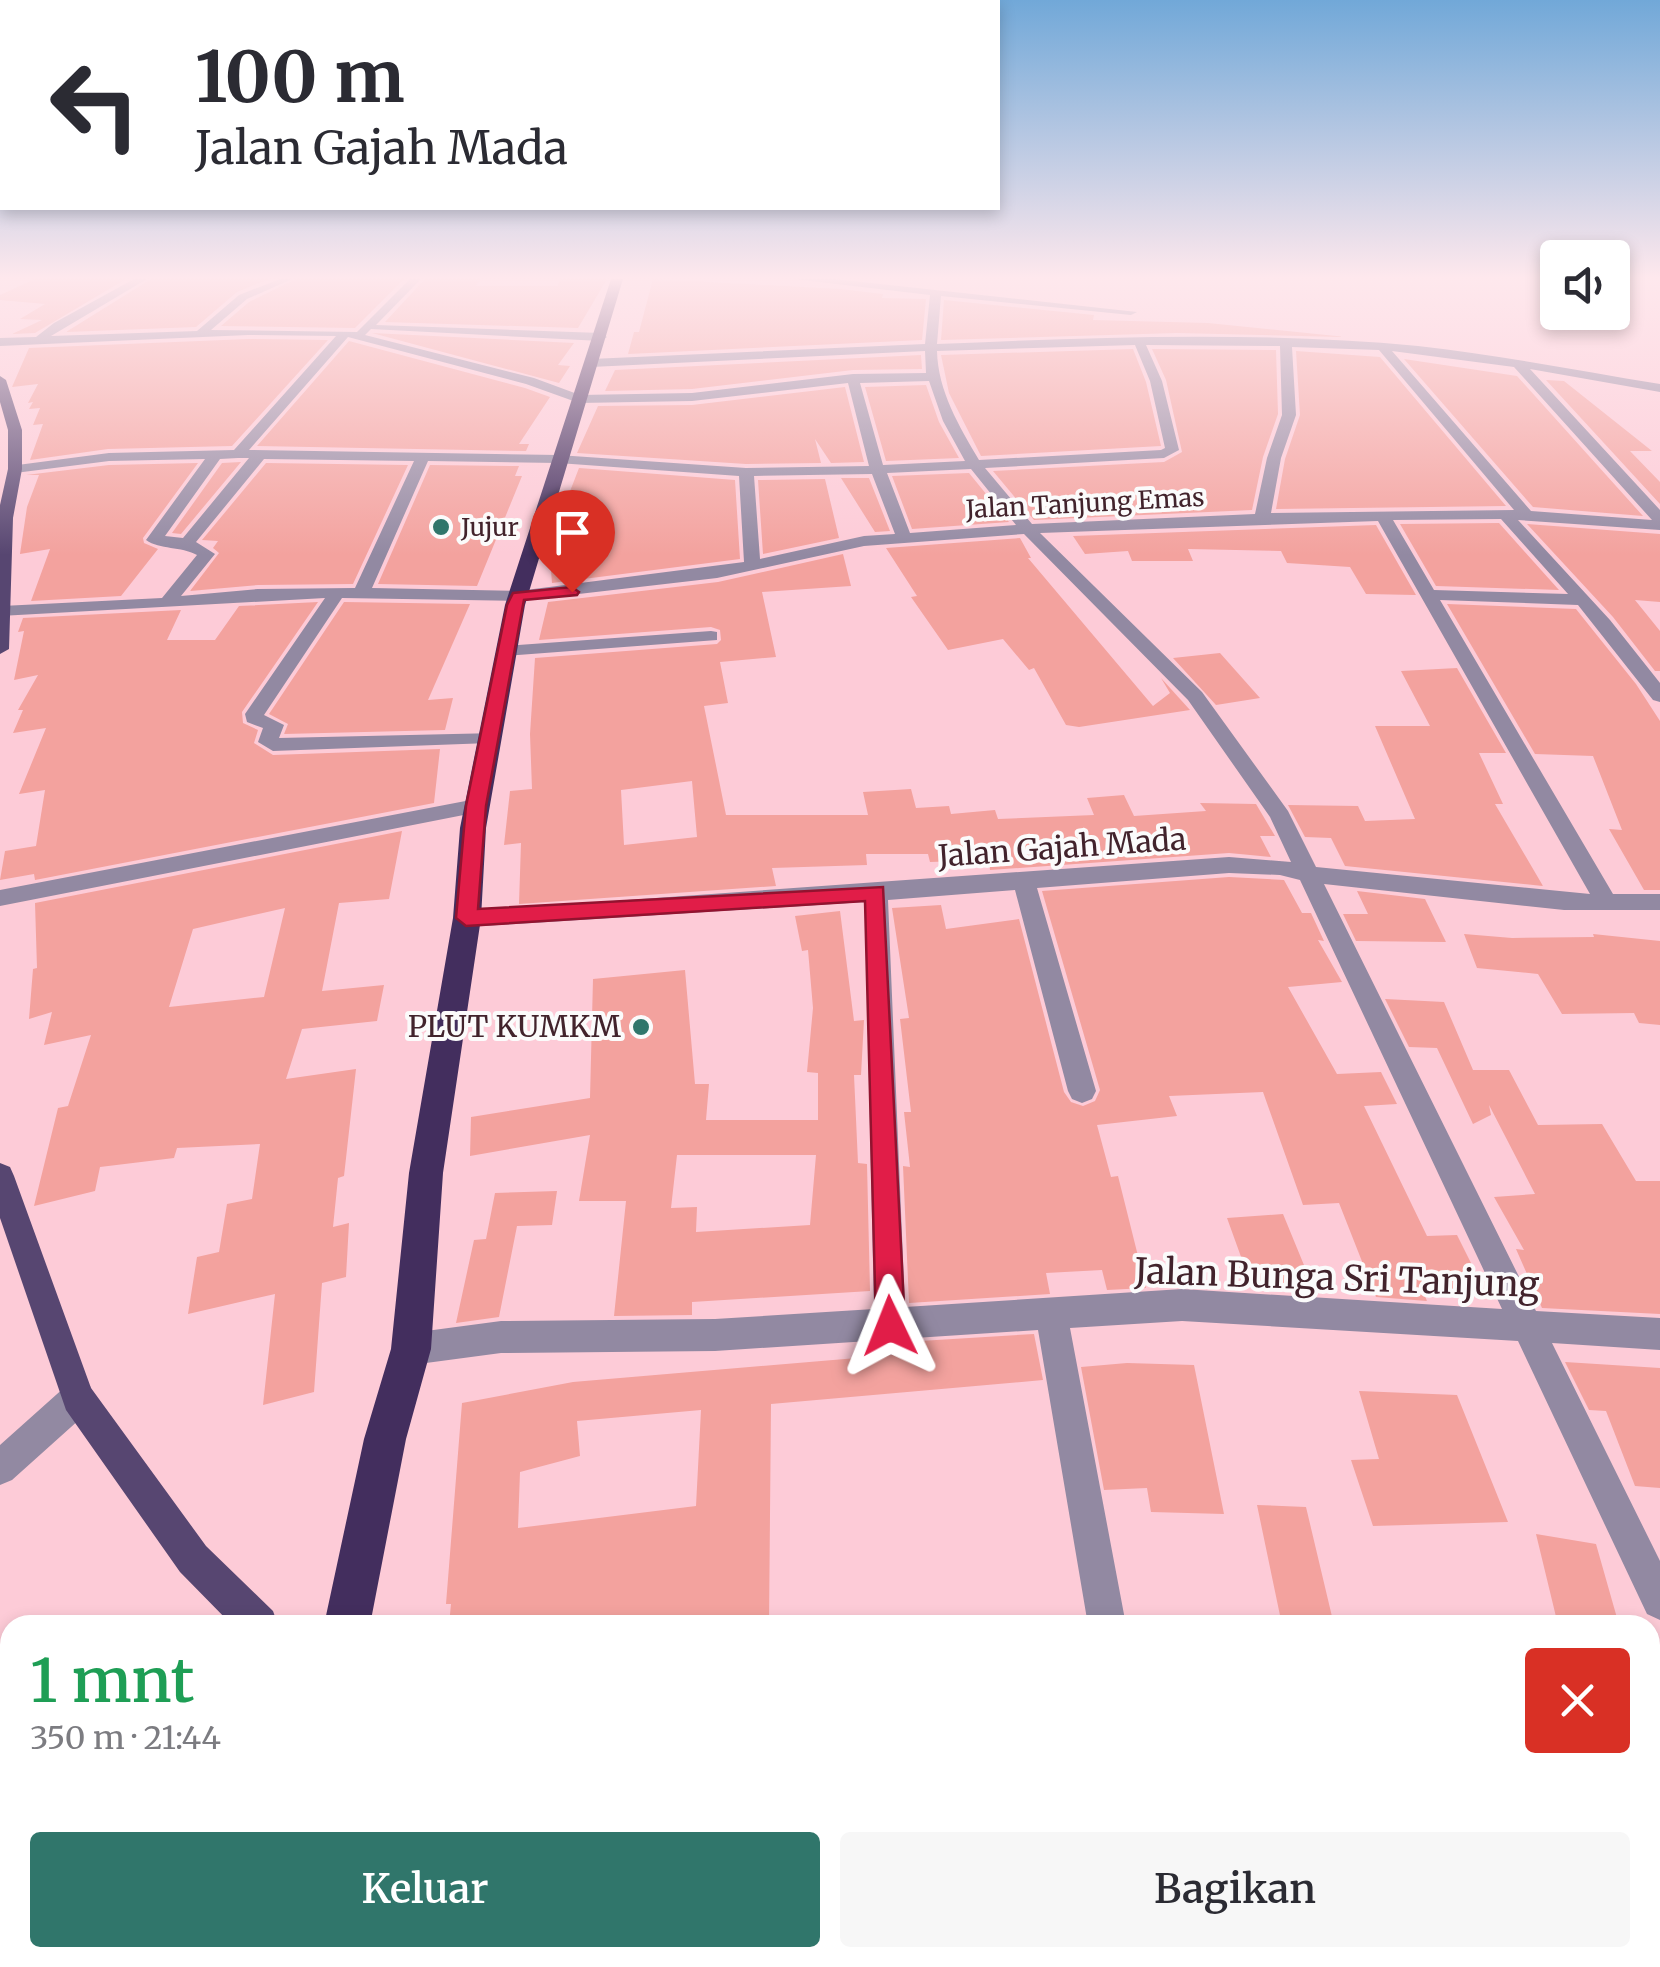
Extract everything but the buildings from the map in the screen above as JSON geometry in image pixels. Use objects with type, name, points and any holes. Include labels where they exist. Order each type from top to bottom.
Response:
[{"type":"highway","points":[[349,1615],[385,1439],[412,1349],[426,1173],[466,918],[476,806],[518,596],[588,371]]},
{"type":"main road","points":[[0,380],[15,430],[15,468],[3,520],[0,649]]},
{"type":"main road","points":[[0,1176],[78,1398],[194,1559],[249,1615]]},
{"type":"street","points":[[238,454],[319,371]]},
{"type":"street","points":[[494,371],[530,381],[580,371]]},
{"type":"street","points":[[530,381],[580,371]]},
{"type":"street","points":[[596,371],[692,397],[854,378],[934,377]]},
{"type":"street","points":[[933,371],[964,446],[1028,529],[1180,680],[1228,738],[1280,816],[1660,1601]]},
{"type":"street","points":[[15,468],[109,457],[260,454],[558,459],[746,472],[880,470],[1170,452],[1152,371]]},
{"type":"street","points":[[1262,518],[1274,458],[1288,415],[1287,371]]},
{"type":"street","points":[[1403,371],[1526,514]]},
{"type":"street","points":[[1524,371],[1660,522]]},
{"type":"street","points":[[1551,371],[1660,388]]},
{"type":"street","points":[[854,378],[858,417],[904,538]]},
{"type":"street","points":[[167,603],[207,554],[188,543],[154,540],[216,454]]},
{"type":"street","points":[[188,543],[260,454]]},
{"type":"street","points":[[361,593],[423,456]]},
{"type":"street","points":[[746,472],[752,567]]},
{"type":"street","points":[[1506,514],[1604,624],[1660,696]]},
{"type":"street","name":"Jalan Tanjung Emas","points":[[2,611],[167,603],[216,596],[518,596],[660,582],[752,567],[864,540],[1028,529],[1262,518],[1506,514],[1660,522]]},
{"type":"street","points":[[1383,516],[1606,902]]},
{"type":"street","points":[[337,593],[255,714],[254,718],[274,726],[268,742],[273,745],[490,737]]},
{"type":"street","points":[[1429,595],[1580,600]]},
{"type":"street","points":[[506,651],[711,636]]},
{"type":"street","points":[[0,898],[476,806]]},
{"type":"street","name":"Jalan Gajah Mada","points":[[466,918],[1229,866],[1280,867],[1308,874],[1564,902],[1660,902]]},
{"type":"street","points":[[1024,881],[1082,1091]]},
{"type":"street","points":[[876,893],[890,1326]]},
{"type":"street","name":"Jalan Bunga Sri Tanjung","points":[[412,1349],[500,1337],[715,1335],[1182,1305],[1660,1334]]},
{"type":"street","points":[[1051,1314],[1104,1615]]},
{"type":"street","points":[[0,1468],[78,1398]]},
{"type":"place","name":"Jujur","points":[[441,527]]},
{"type":"place","name":"PLUT KUMKM","points":[[641,1027]]},
{"type":"route","points":[[572,592],[518,596],[515,605],[476,806],[466,918],[876,893],[890,1326]]}]
